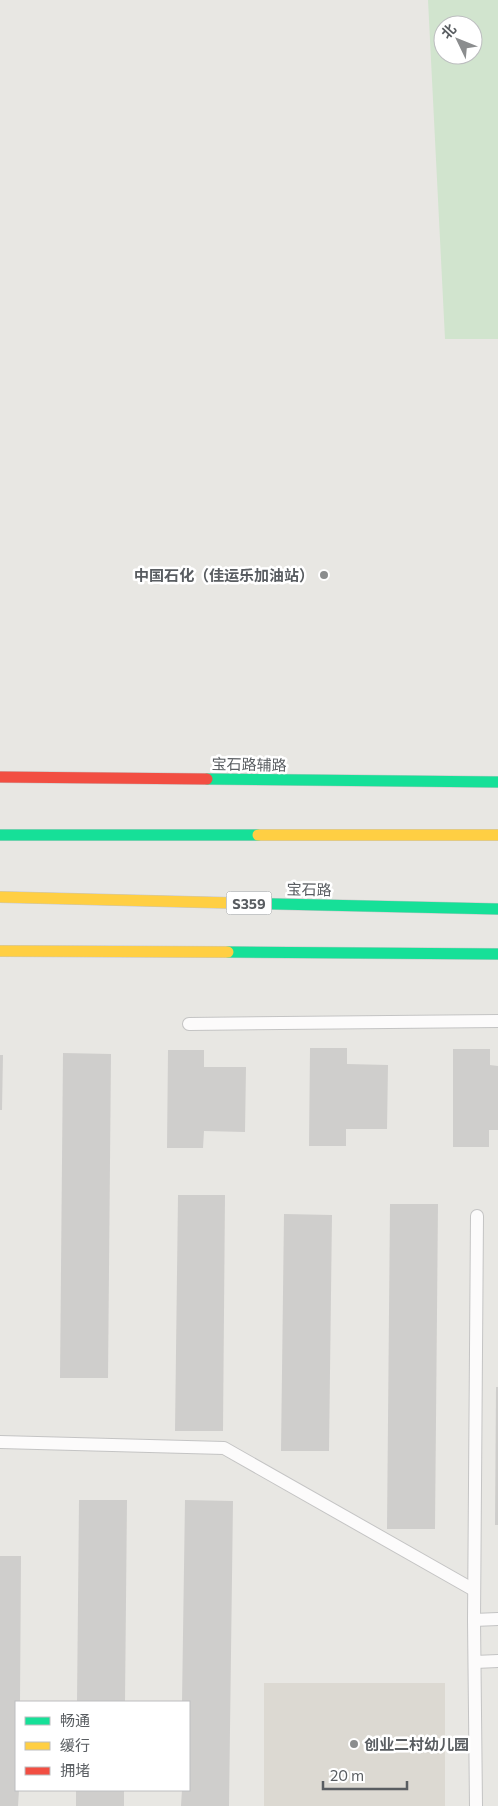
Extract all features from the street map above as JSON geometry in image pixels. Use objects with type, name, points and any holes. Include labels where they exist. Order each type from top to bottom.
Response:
[{"type":"main road","name":"宝石路辅路","points":[[0,777],[498,782]]},
{"type":"main road","points":[[0,835],[498,834]]},
{"type":"main road","name":"宝石路","points":[[0,897],[498,909]]},
{"type":"main road","points":[[0,951],[498,954]]},
{"type":"lane","points":[[189,1024],[498,1020]]},
{"type":"lane","points":[[476,1806],[474,1590],[477,1216]]},
{"type":"lane","points":[[0,1442],[224,1448],[474,1590]]},
{"type":"lane","points":[[474,1620],[498,1619]]},
{"type":"lane","points":[[475,1662],[498,1661]]},
{"type":"shaded area","name":"创业二村幼儿园","points":[[264,1683],[445,1683],[445,1806],[264,1806]]},
{"type":"green space","points":[[428,0],[498,0],[498,339],[445,339]]},
{"type":"building","points":[[310,1048],[347,1048],[347,1064],[388,1065],[387,1129],[346,1129],[346,1146],[309,1146]]},
{"type":"building","points":[[453,1049],[490,1049],[490,1065],[498,1066],[498,1130],[489,1130],[489,1147],[453,1147]]},
{"type":"building","points":[[168,1050],[204,1050],[204,1067],[246,1067],[245,1132],[204,1131],[203,1148],[167,1148]]},
{"type":"building","points":[[63,1053],[111,1054],[108,1378],[60,1378]]},
{"type":"building","points":[[0,1055],[3,1055],[2,1110],[0,1110]]},
{"type":"building","points":[[178,1195],[225,1195],[223,1431],[175,1431]]},
{"type":"building","points":[[390,1204],[438,1204],[435,1529],[387,1529]]},
{"type":"building","points":[[284,1214],[332,1215],[329,1451],[281,1451]]},
{"type":"building","points":[[496,1387],[498,1387],[498,1525],[495,1525]]},
{"type":"building","points":[[79,1500],[127,1500],[125,1701],[77,1701]]},
{"type":"building","points":[[185,1500],[233,1501],[229,1806],[181,1806],[182,1791],[190,1791],[190,1701],[182,1701]]},
{"type":"building","points":[[0,1556],[21,1556],[20,1701],[15,1701],[15,1791],[19,1791],[18,1806],[0,1806]]},
{"type":"building","points":[[76,1791],[124,1791],[124,1806],[76,1806]]},
{"type":"traffic: fast","points":[[207,779],[498,782]]},
{"type":"traffic: fast","points":[[0,835],[258,835]]},
{"type":"traffic: fast","points":[[233,903],[498,909]]},
{"type":"traffic: fast","points":[[228,952],[498,954]]},
{"type":"traffic: slow","points":[[258,835],[498,835]]},
{"type":"traffic: slow","points":[[0,897],[233,903]]},
{"type":"traffic: slow","points":[[0,951],[228,952]]},
{"type":"traffic: jam","points":[[0,777],[207,779]]},
{"type":"place","name":"中国石化（佳运乐加油站）","points":[[324,575]]},
{"type":"place","name":"创业二村幼儿园","points":[[354,1744]]}]
